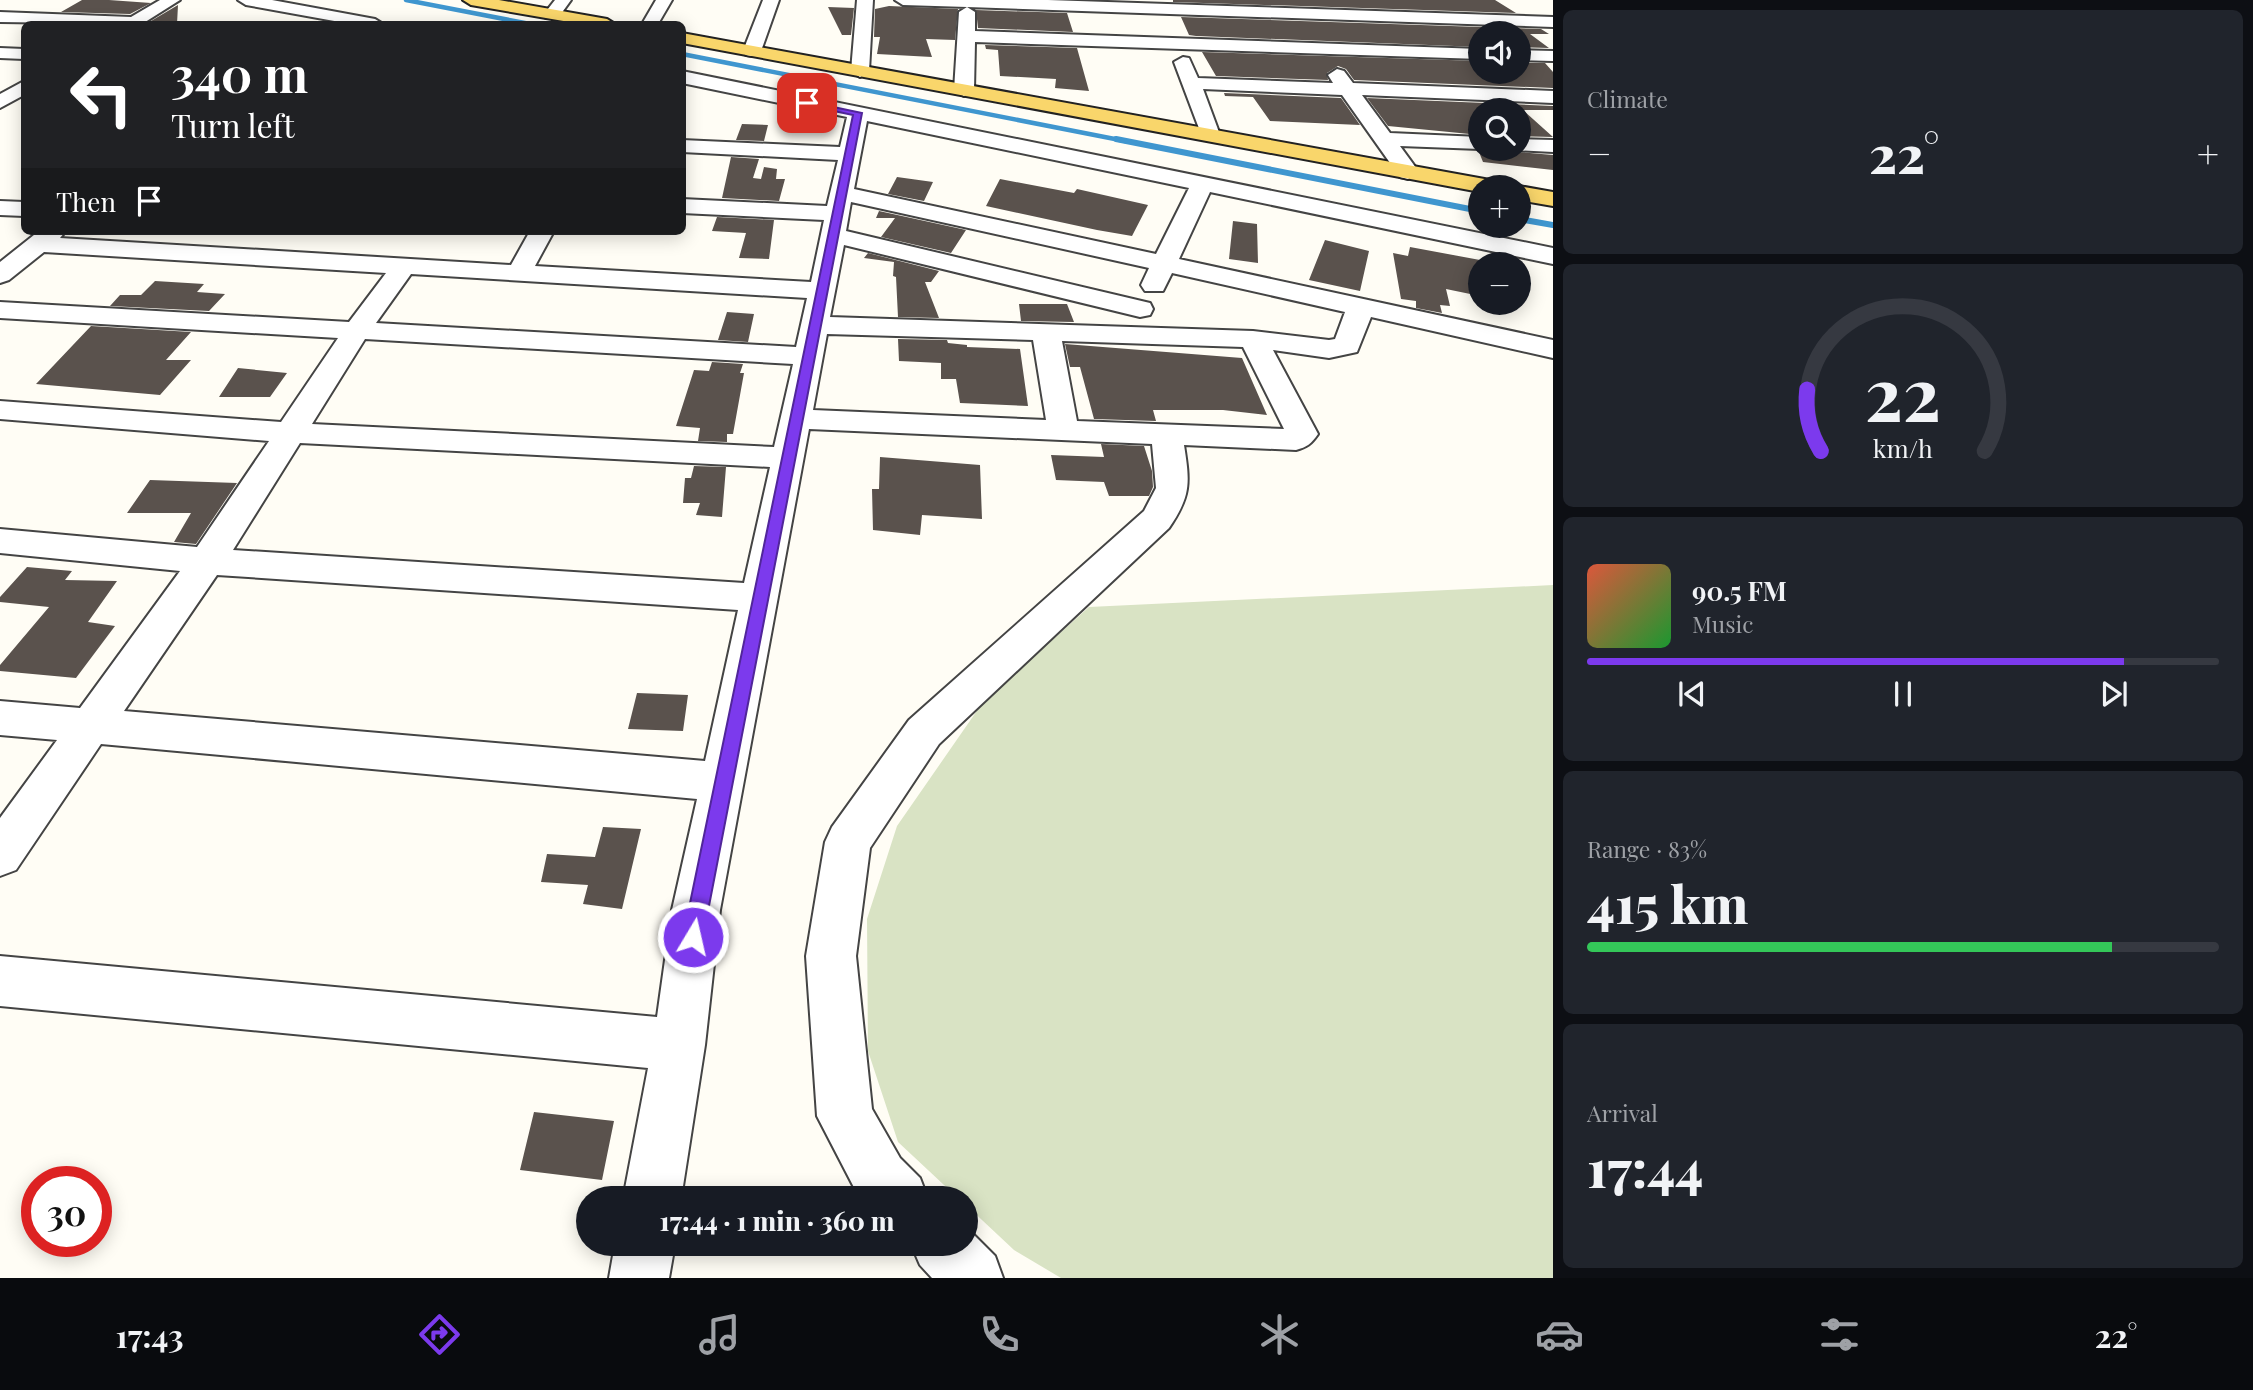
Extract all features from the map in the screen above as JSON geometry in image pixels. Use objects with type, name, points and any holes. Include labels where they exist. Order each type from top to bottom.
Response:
[{"type":"main road","points":[[471,0],[590,21]]},
{"type":"main road","points":[[686,39],[1468,183]]},
{"type":"main road","points":[[1531,195],[1553,199]]},
{"type":"street","points":[[0,9],[18,0]]},
{"type":"street","points":[[136,21],[172,0]]},
{"type":"street","points":[[246,0],[332,21],[358,6]]},
{"type":"street","points":[[552,14],[563,0]]},
{"type":"street","points":[[652,21],[664,0]]},
{"type":"street","points":[[752,51],[771,0]]},
{"type":"street","points":[[860,71],[865,0]]},
{"type":"street","points":[[903,0],[1234,6],[1418,18],[1553,22]]},
{"type":"street","points":[[1399,0],[1453,53]]},
{"type":"street","points":[[964,90],[967,1]]},
{"type":"street","points":[[1234,6],[1261,45]]},
{"type":"street","points":[[0,17],[89,21]]},
{"type":"street","points":[[966,36],[1468,54]]},
{"type":"street","points":[[1175,43],[1210,135]]},
{"type":"street","points":[[1317,48],[1408,172]]},
{"type":"street","points":[[0,53],[21,54]]},
{"type":"street","points":[[1531,56],[1553,57]]},
{"type":"street","points":[[686,79],[1553,256]]},
{"type":"street","points":[[1192,83],[1553,97]]},
{"type":"street","points":[[2,99],[21,89]]},
{"type":"street","points":[[654,1186],[678,1045],[696,910],[858,113]]},
{"type":"street","points":[[1384,139],[1468,142]]},
{"type":"street","points":[[1531,145],[1553,146]]},
{"type":"street","points":[[686,146],[850,154]]},
{"type":"street","points":[[1144,322],[1165,265],[1202,184]]},
{"type":"street","points":[[686,206],[837,214],[1165,265],[1553,349]]},
{"type":"street","points":[[0,208],[21,209]]},
{"type":"street","points":[[837,214],[1144,322],[1339,349],[1347,346],[1360,308]]},
{"type":"street","points":[[262,256],[281,235]]},
{"type":"street","points":[[519,273],[540,235]]},
{"type":"street","points":[[0,275],[45,238],[519,273],[815,324]]},
{"type":"street","points":[[0,855],[207,561],[358,329],[404,266]]},
{"type":"street","points":[[0,310],[358,329],[815,324],[1046,332],[1144,322]]},
{"type":"street","points":[[1046,332],[1063,429]]},
{"type":"street","points":[[796,419],[1296,440],[1302,434],[1253,339]]},
{"type":"street","points":[[0,410],[289,433],[790,458]]},
{"type":"street","points":[[887,1186],[845,1116],[831,956],[848,842],[924,733],[1018,645],[1144,534],[1167,510],[1174,491],[1166,434]]},
{"type":"street","points":[[0,541],[207,561],[760,598]]},
{"type":"street","points":[[0,718],[722,782]]},
{"type":"street","points":[[0,981],[678,1045]]},
{"type":"street","points":[[639,1278],[643,1256]]},
{"type":"street","points":[[952,1256],[973,1278]]},
{"type":"green space","points":[[1553,585],[1553,1278],[1061,1278],[1014,1250],[978,1216],[978,1186],[945,1186],[898,1142],[868,1051],[867,919],[897,826],[983,702],[1089,607]]},
{"type":"building","points":[[82,0],[151,3],[130,14],[61,12]]},
{"type":"building","points":[[1495,0],[1516,13],[1173,2]]},
{"type":"building","points":[[178,5],[177,21],[151,21]]},
{"type":"building","points":[[889,6],[958,9],[955,40],[926,39],[932,57],[877,54],[880,37],[874,37],[875,9]]},
{"type":"building","points":[[828,7],[854,8],[851,35],[842,35]]},
{"type":"building","points":[[976,10],[1067,13],[1073,32],[978,28]]},
{"type":"building","points":[[1181,17],[1468,27],[1468,47],[1196,36],[1189,35]]},
{"type":"building","points":[[1531,29],[1541,29],[1549,34],[1531,34]]},
{"type":"building","points":[[1531,35],[1549,48],[1531,47]]},
{"type":"building","points":[[985,45],[1077,48],[1089,91],[1055,88],[1056,79],[1000,76],[998,50],[986,49]]},
{"type":"building","points":[[1202,52],[1468,61],[1468,84],[1531,84],[1531,63],[1545,63],[1553,72],[1553,88],[1354,80],[1346,69],[1338,66],[1327,73],[1328,80],[1216,76]]},
{"type":"building","points":[[1224,93],[1341,98],[1360,125],[1270,121],[1253,97],[1225,96]]},
{"type":"building","points":[[1367,98],[1468,102],[1468,134],[1388,126]]},
{"type":"building","points":[[1531,105],[1553,106],[1553,110],[1531,110]]},
{"type":"building","points":[[1531,117],[1553,137],[1531,136]]},
{"type":"building","points":[[742,124],[768,125],[764,141],[736,140]]},
{"type":"building","points":[[1531,153],[1553,155],[1553,170],[1483,162],[1531,161]]},
{"type":"building","points":[[731,157],[759,159],[753,178],[761,179],[764,167],[777,169],[776,179],[785,179],[779,201],[722,198]]},
{"type":"building","points":[[897,177],[933,182],[924,201],[888,194]]},
{"type":"building","points":[[1000,179],[1074,193],[1077,189],[1148,205],[1132,236],[1097,230],[986,206]]},
{"type":"building","points":[[879,211],[966,230],[951,253],[881,237],[895,218],[876,218]]},
{"type":"building","points":[[717,217],[774,220],[769,259],[739,258],[746,233],[712,231]]},
{"type":"building","points":[[1233,221],[1257,224],[1258,263],[1229,259]]},
{"type":"building","points":[[1325,240],[1369,251],[1360,291],[1309,280]]},
{"type":"building","points":[[1410,247],[1468,258],[1468,294],[1446,289],[1450,306],[1440,305],[1442,313],[1416,308],[1416,301],[1401,299],[1393,253],[1408,256]]},
{"type":"building","points":[[868,253],[939,271],[931,282],[925,282],[939,318],[898,317],[894,262],[864,258]]},
{"type":"building","points":[[155,281],[204,284],[197,292],[225,294],[209,311],[110,306],[120,295],[141,295]]},
{"type":"building","points":[[1019,304],[1067,304],[1074,322],[1021,321]]},
{"type":"building","points":[[727,312],[754,314],[748,342],[718,340]]},
{"type":"building","points":[[91,326],[191,332],[166,360],[191,360],[160,395],[36,384]]},
{"type":"building","points":[[898,339],[947,340],[948,343],[967,347],[1020,349],[1028,406],[960,403],[956,379],[941,379],[941,363],[899,361]]},
{"type":"building","points":[[1065,344],[1242,358],[1267,415],[1223,410],[1153,410],[1156,421],[1094,419],[1080,367],[1070,367]]},
{"type":"building","points":[[712,362],[743,364],[740,373],[744,373],[733,434],[727,434],[727,442],[698,441],[700,428],[676,426],[694,370],[709,371]]},
{"type":"building","points":[[238,368],[287,373],[270,397],[219,397]]},
{"type":"building","points":[[1101,444],[1144,446],[1152,471],[1153,487],[1149,496],[1109,496],[1104,482],[1056,480],[1051,455],[1104,457]]},
{"type":"building","points":[[880,457],[980,465],[982,519],[922,515],[920,535],[873,530],[872,489],[879,489]]},
{"type":"building","points":[[694,466],[726,467],[722,517],[696,515],[700,503],[683,503],[685,478],[691,478]]},
{"type":"building","points":[[150,480],[237,483],[196,544],[174,542],[191,513],[127,513]]},
{"type":"building","points":[[27,567],[72,571],[65,580],[117,581],[88,622],[115,626],[76,678],[0,671],[0,665],[49,607],[0,602],[0,597]]},
{"type":"building","points":[[637,693],[688,695],[683,731],[628,729]]},
{"type":"building","points":[[603,827],[641,829],[622,909],[583,904],[588,885],[541,882],[547,854],[595,857]]},
{"type":"building","points":[[534,1112],[614,1121],[602,1180],[520,1170]]},
{"type":"waterway","points":[[406,0],[514,21]]},
{"type":"waterway","points":[[686,55],[1125,141]]},
{"type":"waterway","points":[[1116,139],[1468,209]]},
{"type":"waterway","points":[[1531,221],[1553,225]]},
{"type":"route","points":[[693,937],[696,910],[858,113],[807,103]]}]
